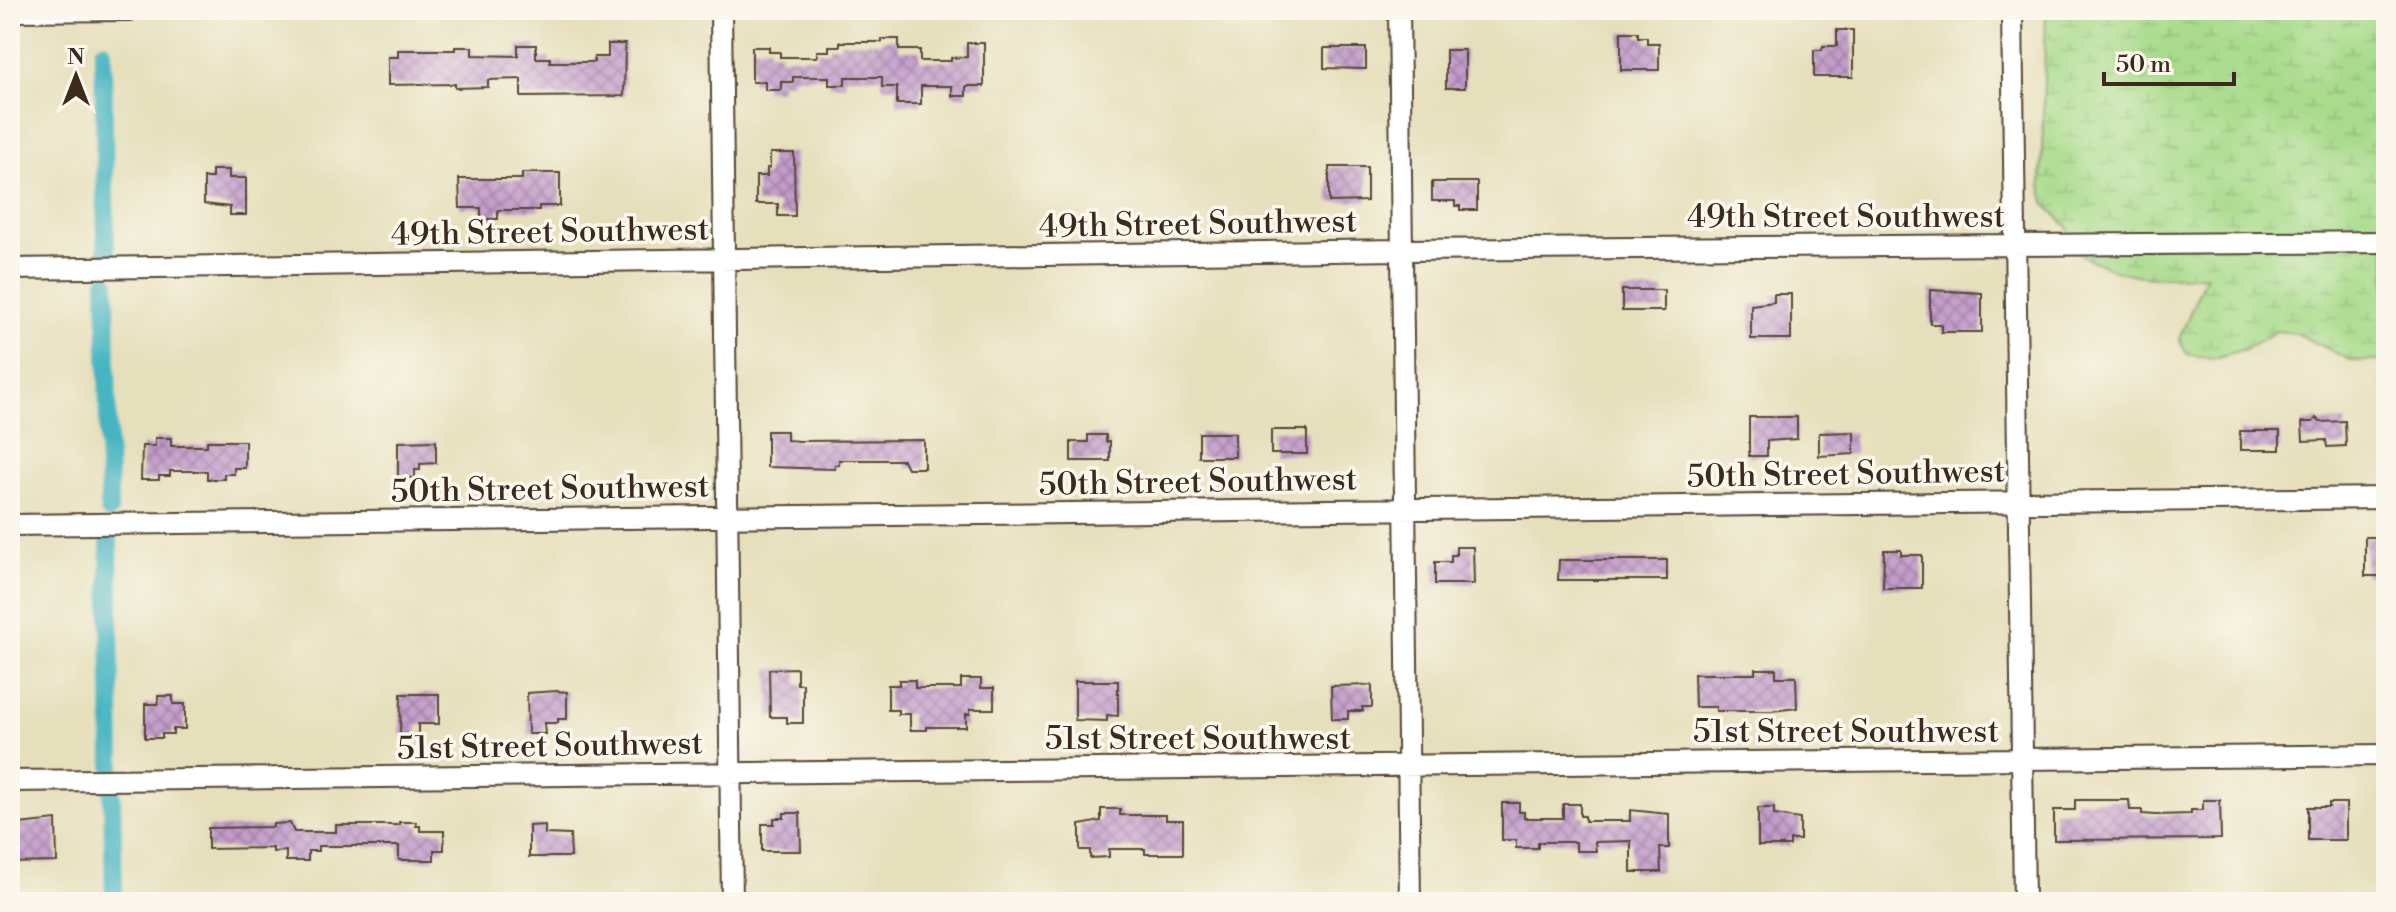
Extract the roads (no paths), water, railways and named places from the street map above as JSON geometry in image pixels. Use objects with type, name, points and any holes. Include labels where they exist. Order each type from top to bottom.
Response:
[{"type":"street","points":[[10,11],[129,10]]},
{"type":"street","points":[[721,10],[732,902]]},
{"type":"street","points":[[1399,10],[1410,902]]},
{"type":"street","points":[[2012,10],[2024,902]]},
{"type":"street","name":"49th Street Southwest","points":[[10,269],[1401,250],[2386,242]]},
{"type":"street","name":"50th Street Southwest","points":[[10,525],[2386,498]]},
{"type":"street","name":"51st Street Southwest","points":[[10,781],[2386,755]]},
{"type":"waterway","points":[[103,51],[106,253]]},
{"type":"waterway","points":[[106,282],[109,510]]},
{"type":"waterway","points":[[109,538],[112,766]]},
{"type":"waterway","points":[[112,795],[114,902]]}]
